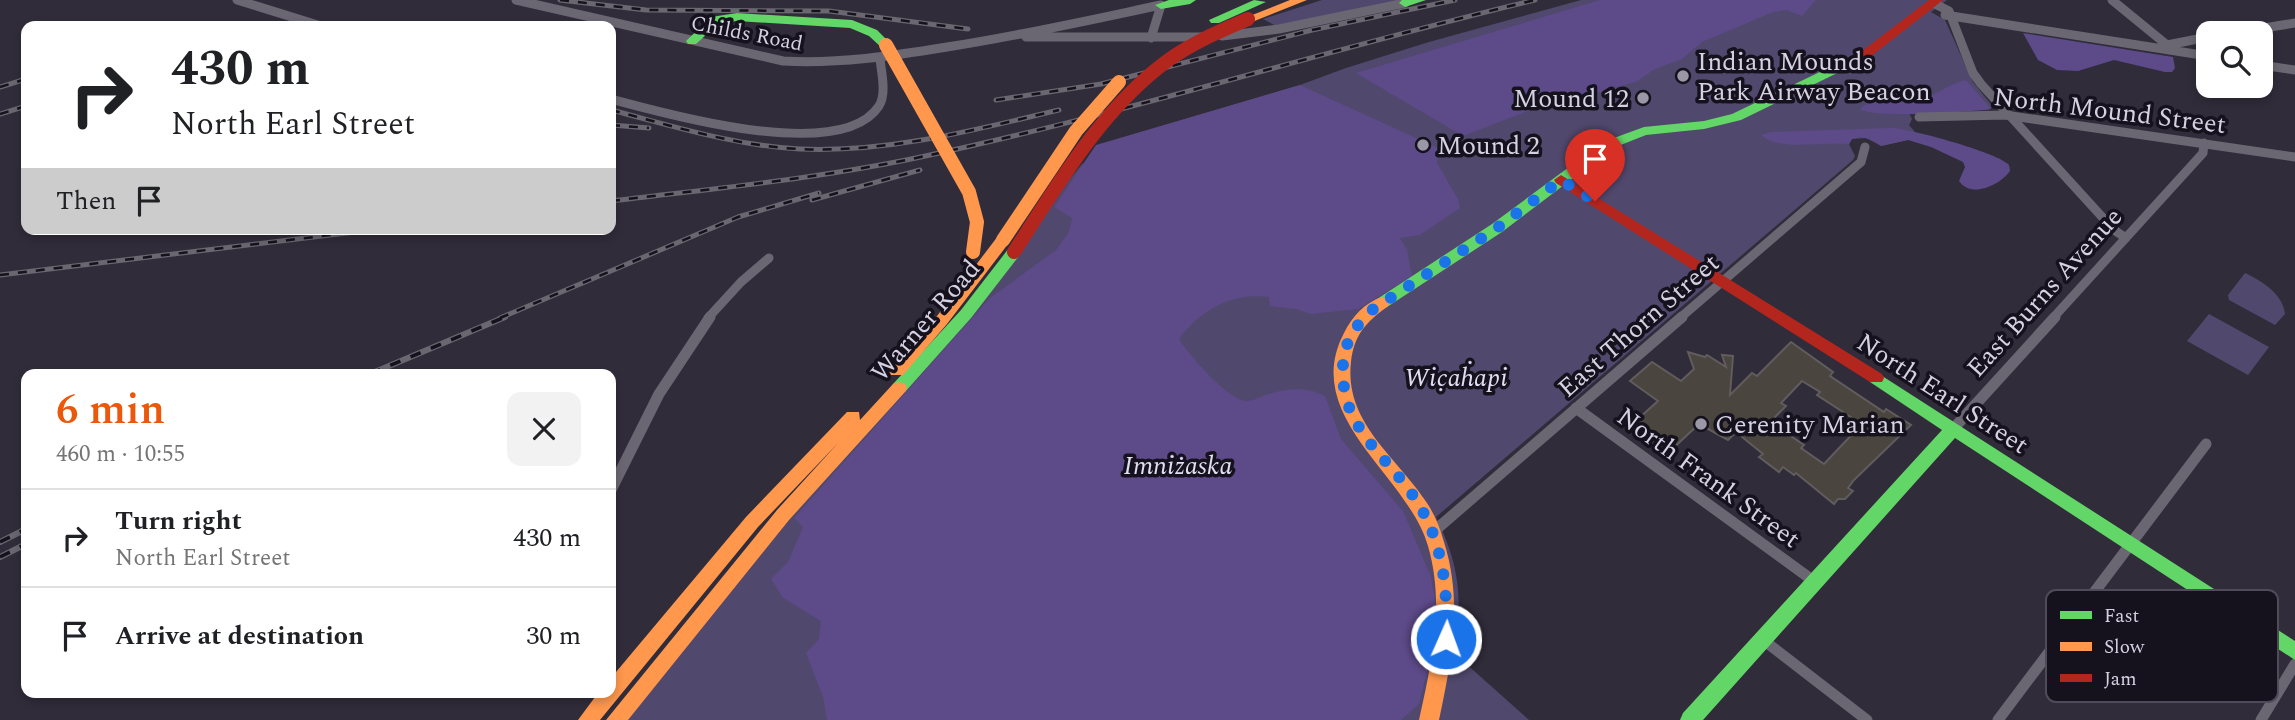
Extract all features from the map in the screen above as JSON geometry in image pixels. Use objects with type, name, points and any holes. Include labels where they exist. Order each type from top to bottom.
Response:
[{"type":"main road","points":[[1161,5],[1189,0]]},
{"type":"main road","name":"Warner Road","points":[[616,720],[782,515],[959,324],[1076,131],[1106,95],[1159,51],[1215,20],[1265,0]]},
{"type":"main road","name":"Warner Road","points":[[616,684],[752,522],[912,354],[1008,246],[1121,100],[1151,72],[1183,51],[1248,19],[1301,0]]},
{"type":"main road","points":[[1429,720],[1441,672],[1447,608],[1441,559],[1432,533],[1413,495],[1370,445],[1353,418],[1344,390],[1343,357],[1358,322],[1497,228],[1604,147],[1628,135],[1654,129],[1710,125],[1736,117],[1871,51],[1932,3]]},
{"type":"main road","points":[[692,41],[715,20],[737,17],[852,24],[873,33],[969,192],[977,222],[973,252],[912,354]]},
{"type":"main road","name":"North Earl Street","points":[[1561,180],[1954,428],[2202,590]]},
{"type":"main road","name":"East Burns Avenue","points":[[1690,720],[1954,428]]},
{"type":"main road","name":"North Earl Street","points":[[2278,640],[2295,651]]},
{"type":"main road","name":"Warner Road","points":[[588,720],[605,698]]},
{"type":"street","points":[[237,0],[305,21]]},
{"type":"street","name":"Childs Road","points":[[516,0],[606,21]]},
{"type":"street","points":[[2112,0],[2168,47]]},
{"type":"street","name":"Childs Road","points":[[1016,36],[1212,37],[1269,31],[1414,1]]},
{"type":"street","points":[[1932,3],[1943,15],[2196,53]]},
{"type":"street","points":[[1151,38],[1161,5]]},
{"type":"street","name":"Childs Road","points":[[616,23],[783,61],[832,62],[883,51],[1016,36],[1161,5]]},
{"type":"street","points":[[1950,15],[1975,77],[2114,230],[2126,238]]},
{"type":"street","points":[[2273,27],[2295,23]]},
{"type":"street","points":[[2168,47],[2196,40]]},
{"type":"street","points":[[616,100],[721,127],[805,132],[841,131],[867,118],[879,104],[883,51]]},
{"type":"street","points":[[2273,67],[2295,70]]},
{"type":"street","name":"North Mound Street","points":[[1919,117],[2009,116],[2295,157]]},
{"type":"street","name":"East Burns Avenue","points":[[1954,428],[2203,153],[2204,143]]},
{"type":"street","name":"East Thorn Street","points":[[1432,533],[1861,162],[1865,147]]},
{"type":"street","points":[[616,479],[654,404],[700,326],[726,295],[769,258]]},
{"type":"street","name":"North Frank Street","points":[[1576,408],[1815,582]]},
{"type":"street","points":[[2095,590],[2206,444]]},
{"type":"street","points":[[1762,639],[1867,720]]},
{"type":"street","points":[[1998,720],[2046,656]]},
{"type":"street","points":[[2278,692],[2295,664]]},
{"type":"street","points":[[615,698],[628,706]]},
{"type":"street","points":[[2261,720],[2272,702]]},
{"type":"green space","points":[[1322,0],[1400,0],[1276,26],[1263,19]]},
{"type":"green space","name":"Wic̣aḣapi","points":[[1581,0],[1947,0],[1931,12],[1945,20],[1973,82],[1993,107],[1988,110],[1909,113],[1912,119],[1909,125],[1915,132],[1908,140],[1881,146],[1866,138],[1852,139],[1849,144],[1855,156],[1853,160],[1436,517],[1455,568],[1459,600],[1454,653],[1529,720],[623,720],[1082,164],[1186,119],[1429,42]]},
{"type":"green space","points":[[1600,0],[1816,0],[1802,16],[1787,10],[1773,12],[1702,42],[1682,59],[1653,70],[1638,81],[1590,95],[1567,96],[1463,136],[1356,73]]},
{"type":"green space","points":[[2023,33],[2173,57],[2175,68],[2172,72],[2165,72],[2114,60],[2078,71],[2057,70],[2038,60]]},
{"type":"green space","points":[[1966,80],[1991,109],[1883,114],[1860,109],[1870,103],[1921,99]]},
{"type":"green space","name":"Wic̣aḣapi","points":[[1300,85],[1440,149],[1437,163],[1458,199],[1460,208],[1420,235],[1400,238],[1407,250],[1412,276],[1358,309],[1311,314],[1270,306],[1269,297],[1242,297],[1218,305],[1207,312],[1179,339],[1210,376],[1238,399],[1249,401],[1292,389],[1312,391],[1325,396],[1341,439],[1403,511],[1431,577],[1437,613],[1431,655],[1419,704],[1401,720],[827,720],[823,697],[806,653],[819,639],[821,621],[783,598],[771,579],[788,562],[803,527],[794,518],[990,298],[1056,250],[1069,232],[1072,218],[1054,207],[1096,145]]},
{"type":"green space","points":[[1890,128],[1967,146],[1997,157],[2009,165],[2010,171],[1993,185],[1971,189],[1959,181],[1965,167],[1963,162],[1908,140],[1881,146],[1860,137],[1852,139],[1849,144],[1790,145],[1769,140],[1761,135],[1771,132]]},
{"type":"green space","points":[[2245,273],[2265,284],[2280,300],[2285,314],[2275,325],[2229,300],[2228,295]]},
{"type":"green space","points":[[2209,314],[2269,347],[2248,375],[2187,341]]},
{"type":"building","name":"Cerenity Marian","points":[[1791,342],[1833,372],[1830,376],[1884,412],[1886,409],[1911,425],[1854,480],[1848,488],[1853,491],[1834,504],[1796,473],[1794,475],[1783,467],[1779,472],[1759,457],[1763,454],[1736,432],[1728,440],[1699,424],[1667,454],[1629,427],[1658,401],[1630,381],[1652,362],[1681,381],[1694,369],[1688,352],[1705,357],[1707,355],[1726,367],[1722,355],[1733,356],[1730,395],[1752,373],[1757,376]],"holes":[[[1802,381],[1820,392],[1817,395],[1860,423],[1824,464],[1801,448],[1804,445],[1767,425],[1786,406],[1781,403]]]},
{"type":"railway","points":[[560,0],[646,10],[829,11],[968,29]]},
{"type":"railway","points":[[996,100],[1101,84],[1312,30],[1455,0]]},
{"type":"railway","points":[[616,200],[811,176],[930,155],[1082,119],[1535,0]]},
{"type":"railway","points":[[0,87],[21,81]]},
{"type":"railway","points":[[0,114],[21,108]]},
{"type":"railway","points":[[616,111],[752,144],[833,149],[931,139],[1059,110]]},
{"type":"railway","points":[[616,125],[649,128]]},
{"type":"railway","points":[[812,200],[920,170]]},
{"type":"railway","points":[[500,318],[738,217],[819,193]]},
{"type":"railway","points":[[0,275],[330,235]]},
{"type":"railway","points":[[382,369],[505,317]]},
{"type":"railway","points":[[0,542],[21,532]]},
{"type":"railway","points":[[0,557],[21,546]]},
{"type":"traffic: fast","points":[[1161,5],[1190,0]]},
{"type":"traffic: fast","points":[[1405,3],[1420,0]]},
{"type":"traffic: fast","points":[[1215,20],[1260,2]]},
{"type":"traffic: fast","points":[[692,41],[715,20],[737,17],[852,24],[873,33],[886,45]]},
{"type":"traffic: fast","points":[[1382,303],[1497,228],[1608,145],[1644,131],[1704,125],[1736,117],[1866,54]]},
{"type":"traffic: fast","points":[[899,388],[966,314],[1014,252]]},
{"type":"traffic: fast","points":[[1876,378],[2201,590]]},
{"type":"traffic: fast","points":[[1690,720],[1954,428]]},
{"type":"traffic: fast","points":[[2278,640],[2295,651]]},
{"type":"traffic: slow","points":[[1248,19],[1301,0]]},
{"type":"traffic: slow","points":[[886,45],[969,192],[977,222],[973,252]]},
{"type":"traffic: slow","points":[[1003,240],[1076,131],[1119,82]]},
{"type":"traffic: slow","points":[[897,371],[942,320],[1003,240]]},
{"type":"traffic: slow","points":[[1382,303],[1359,320],[1349,337],[1343,381],[1350,410],[1357,425],[1371,447],[1421,508],[1440,558],[1447,598],[1445,639],[1429,720]]},
{"type":"traffic: slow","points":[[616,720],[783,515],[899,388]]},
{"type":"traffic: slow","points":[[616,686],[752,522],[853,417]]},
{"type":"traffic: slow","points":[[588,720],[606,698]]},
{"type":"traffic: jam","points":[[1866,54],[1937,0]]},
{"type":"traffic: jam","points":[[1014,252],[1101,125],[1143,81],[1177,55],[1248,19]]},
{"type":"traffic: jam","points":[[1561,180],[1876,378]]},
{"type":"place","name":"Indian Mounds Park Airway Beacon","points":[[1683,76]]},
{"type":"place","name":"Mound 12","points":[[1643,98]]},
{"type":"place","name":"Mound 2","points":[[1423,145]]},
{"type":"place","name":"Cerenity Marian","points":[[1701,424]]},
{"type":"route","points":[[1446,639],[1445,583],[1441,559],[1429,523],[1413,495],[1370,445],[1353,418],[1344,390],[1343,357],[1358,322],[1372,310],[1497,228],[1561,180],[1595,201]]},
{"type":"park label","name":"Imniżaska","points":[[1178,465]]}]
